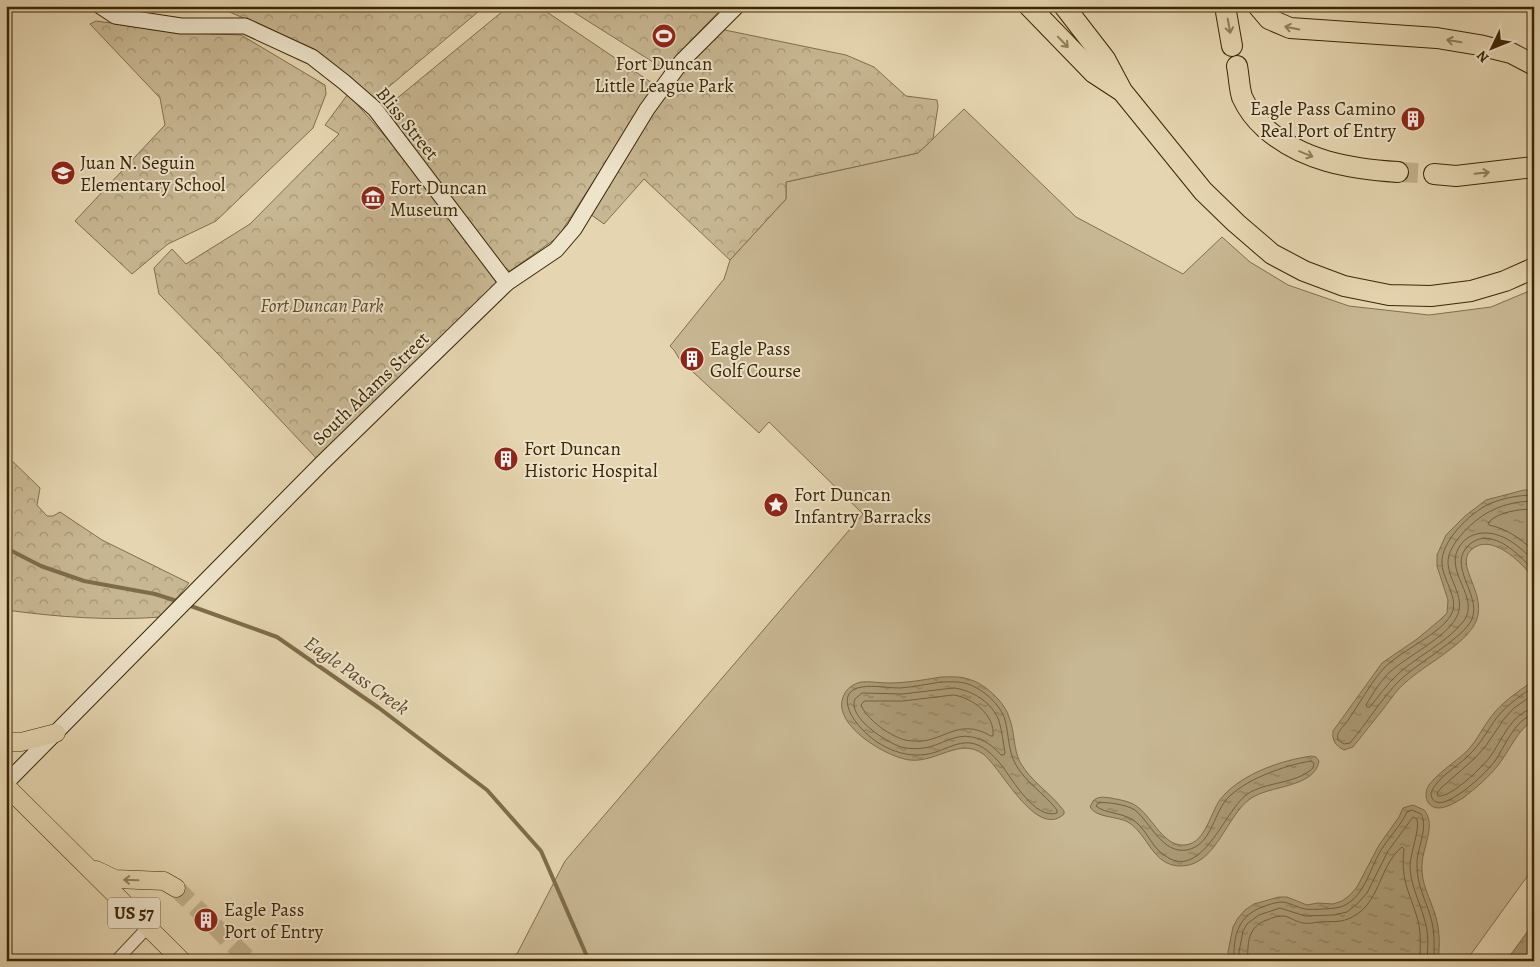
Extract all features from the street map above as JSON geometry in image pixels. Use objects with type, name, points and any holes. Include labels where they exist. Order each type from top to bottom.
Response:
[{"type":"highway","points":[[1029,6],[1094,73],[1122,91]]},
{"type":"highway","points":[[1064,6],[1105,59],[1122,91],[1203,191],[1236,224],[1272,254],[1304,271],[1344,286],[1389,295],[1431,296],[1471,290],[1505,281],[1534,268]]},
{"type":"highway","points":[[1225,6],[1232,46]]},
{"type":"highway","points":[[1258,6],[1269,20],[1290,28],[1437,38],[1511,53],[1534,65]]},
{"type":"highway","points":[[1237,66],[1243,98],[1256,120],[1277,139],[1302,153],[1335,164],[1398,172]]},
{"type":"highway","points":[[1434,174],[1456,176],[1534,168]]},
{"type":"main road","points":[[6,742],[21,742],[56,733]]},
{"type":"main road","name":"US 57","points":[[6,784],[182,961]]},
{"type":"main road","name":"US 57","points":[[87,865],[115,879],[164,881],[176,888]]},
{"type":"street","name":"Bliss Street","points":[[100,6],[115,16],[181,26],[245,26],[312,57],[375,109],[507,283]]},
{"type":"street","name":"South Adams Street","points":[[6,784],[321,464],[507,283],[556,250],[574,229],[647,109],[664,85],[682,61],[737,6]]},
{"type":"street","points":[[116,961],[148,928]]},
{"type":"green space","points":[[216,6],[485,6],[373,100],[314,49]]},
{"type":"green space","points":[[509,6],[538,6],[655,85],[558,237],[510,271],[483,251],[378,114]]},
{"type":"green space","points":[[564,6],[724,6],[664,69]]},
{"type":"green space","points":[[96,21],[185,33],[241,35],[325,85],[326,94],[313,128],[216,221],[168,244],[132,274],[75,221],[165,125],[160,98],[90,24]]},
{"type":"green space","points":[[720,29],[846,55],[874,67],[906,96],[937,100],[938,106],[933,139],[918,153],[786,182],[786,199],[730,260],[644,179],[604,224],[590,214],[660,100],[682,70]]},
{"type":"green space","name":"Fort Duncan Park","points":[[348,94],[405,159],[500,283],[318,460],[159,294],[154,268],[172,249],[186,264],[250,224],[339,134],[325,125]]},
{"type":"green space","name":"Eagle Pass Golf Course","points":[[964,109],[1076,217],[1183,274],[1222,237],[1250,262],[1288,285],[1349,306],[1429,315],[1491,307],[1534,289],[1534,867],[1466,961],[511,961],[518,952],[565,861],[863,514],[769,422],[759,433],[680,360],[670,346],[724,279],[730,260],[786,199],[786,182],[918,153]]},
{"type":"green space","points":[[6,455],[40,488],[37,505],[47,516],[53,516],[60,512],[102,540],[189,583],[161,617],[84,618],[6,610]]},
{"type":"water","points":[[1524,490],[1534,490],[1534,579],[1523,566],[1500,548],[1483,544],[1475,547],[1468,554],[1466,562],[1478,604],[1478,615],[1473,627],[1460,642],[1400,688],[1353,747],[1344,750],[1338,746],[1333,737],[1333,731],[1382,663],[1417,639],[1447,613],[1448,600],[1437,566],[1437,555],[1446,535],[1465,516],[1486,500]]},
{"type":"water","points":[[941,677],[961,677],[974,681],[998,699],[1009,717],[1020,762],[1030,776],[1059,805],[1064,814],[1053,819],[1042,817],[1031,810],[990,761],[983,754],[974,750],[966,748],[957,749],[920,760],[900,758],[863,738],[852,728],[845,717],[842,706],[844,695],[855,684],[861,682],[888,683],[914,681]]},
{"type":"water","points":[[1534,680],[1534,719],[1519,734],[1495,769],[1463,798],[1448,806],[1438,808],[1428,803],[1426,792],[1429,785],[1470,747],[1499,707]]},
{"type":"water","points":[[1312,756],[1316,757],[1319,761],[1316,770],[1300,781],[1258,794],[1250,799],[1234,817],[1212,849],[1193,864],[1171,865],[1163,861],[1141,834],[1128,822],[1102,815],[1093,811],[1090,807],[1093,801],[1101,797],[1129,802],[1144,813],[1171,842],[1185,845],[1192,843],[1203,832],[1219,802],[1232,788],[1252,774],[1276,764]]},
{"type":"water","points":[[1413,805],[1424,810],[1429,822],[1422,872],[1438,926],[1438,961],[1230,961],[1228,952],[1233,927],[1245,910],[1254,904],[1279,897],[1287,897],[1307,905],[1318,903],[1333,904],[1342,901],[1357,887],[1379,845],[1399,817],[1403,808]]},
{"type":"water","points":[[1533,924],[1534,961],[1506,961]]},
{"type":"waterway","name":"Eagle Pass Creek","points":[[6,548],[41,566],[84,581],[155,594],[180,602]]},
{"type":"waterway","name":"Eagle Pass Creek","points":[[188,605],[277,637],[379,708],[487,790],[541,851],[589,961]]},
{"type":"tunnel","points":[[1398,172],[1434,174]]},
{"type":"tunnel","points":[[176,888],[250,961]]},
{"type":"place","name":"Fort Duncan Little League Park","points":[[664,36]]},
{"type":"place","name":"Eagle Pass Camino Real Port of Entry","points":[[1413,119]]},
{"type":"place","name":"Juan N. Seguin Elementary School","points":[[63,173]]},
{"type":"place","name":"Fort Duncan Museum","points":[[373,198]]},
{"type":"place","name":"Eagle Pass Golf Course","points":[[692,359]]},
{"type":"place","name":"Fort Duncan Historic Hospital","points":[[506,459]]},
{"type":"place","name":"Fort Duncan Infantry Barracks","points":[[776,505]]},
{"type":"place","name":"Eagle Pass Port of Entry","points":[[206,920]]}]
